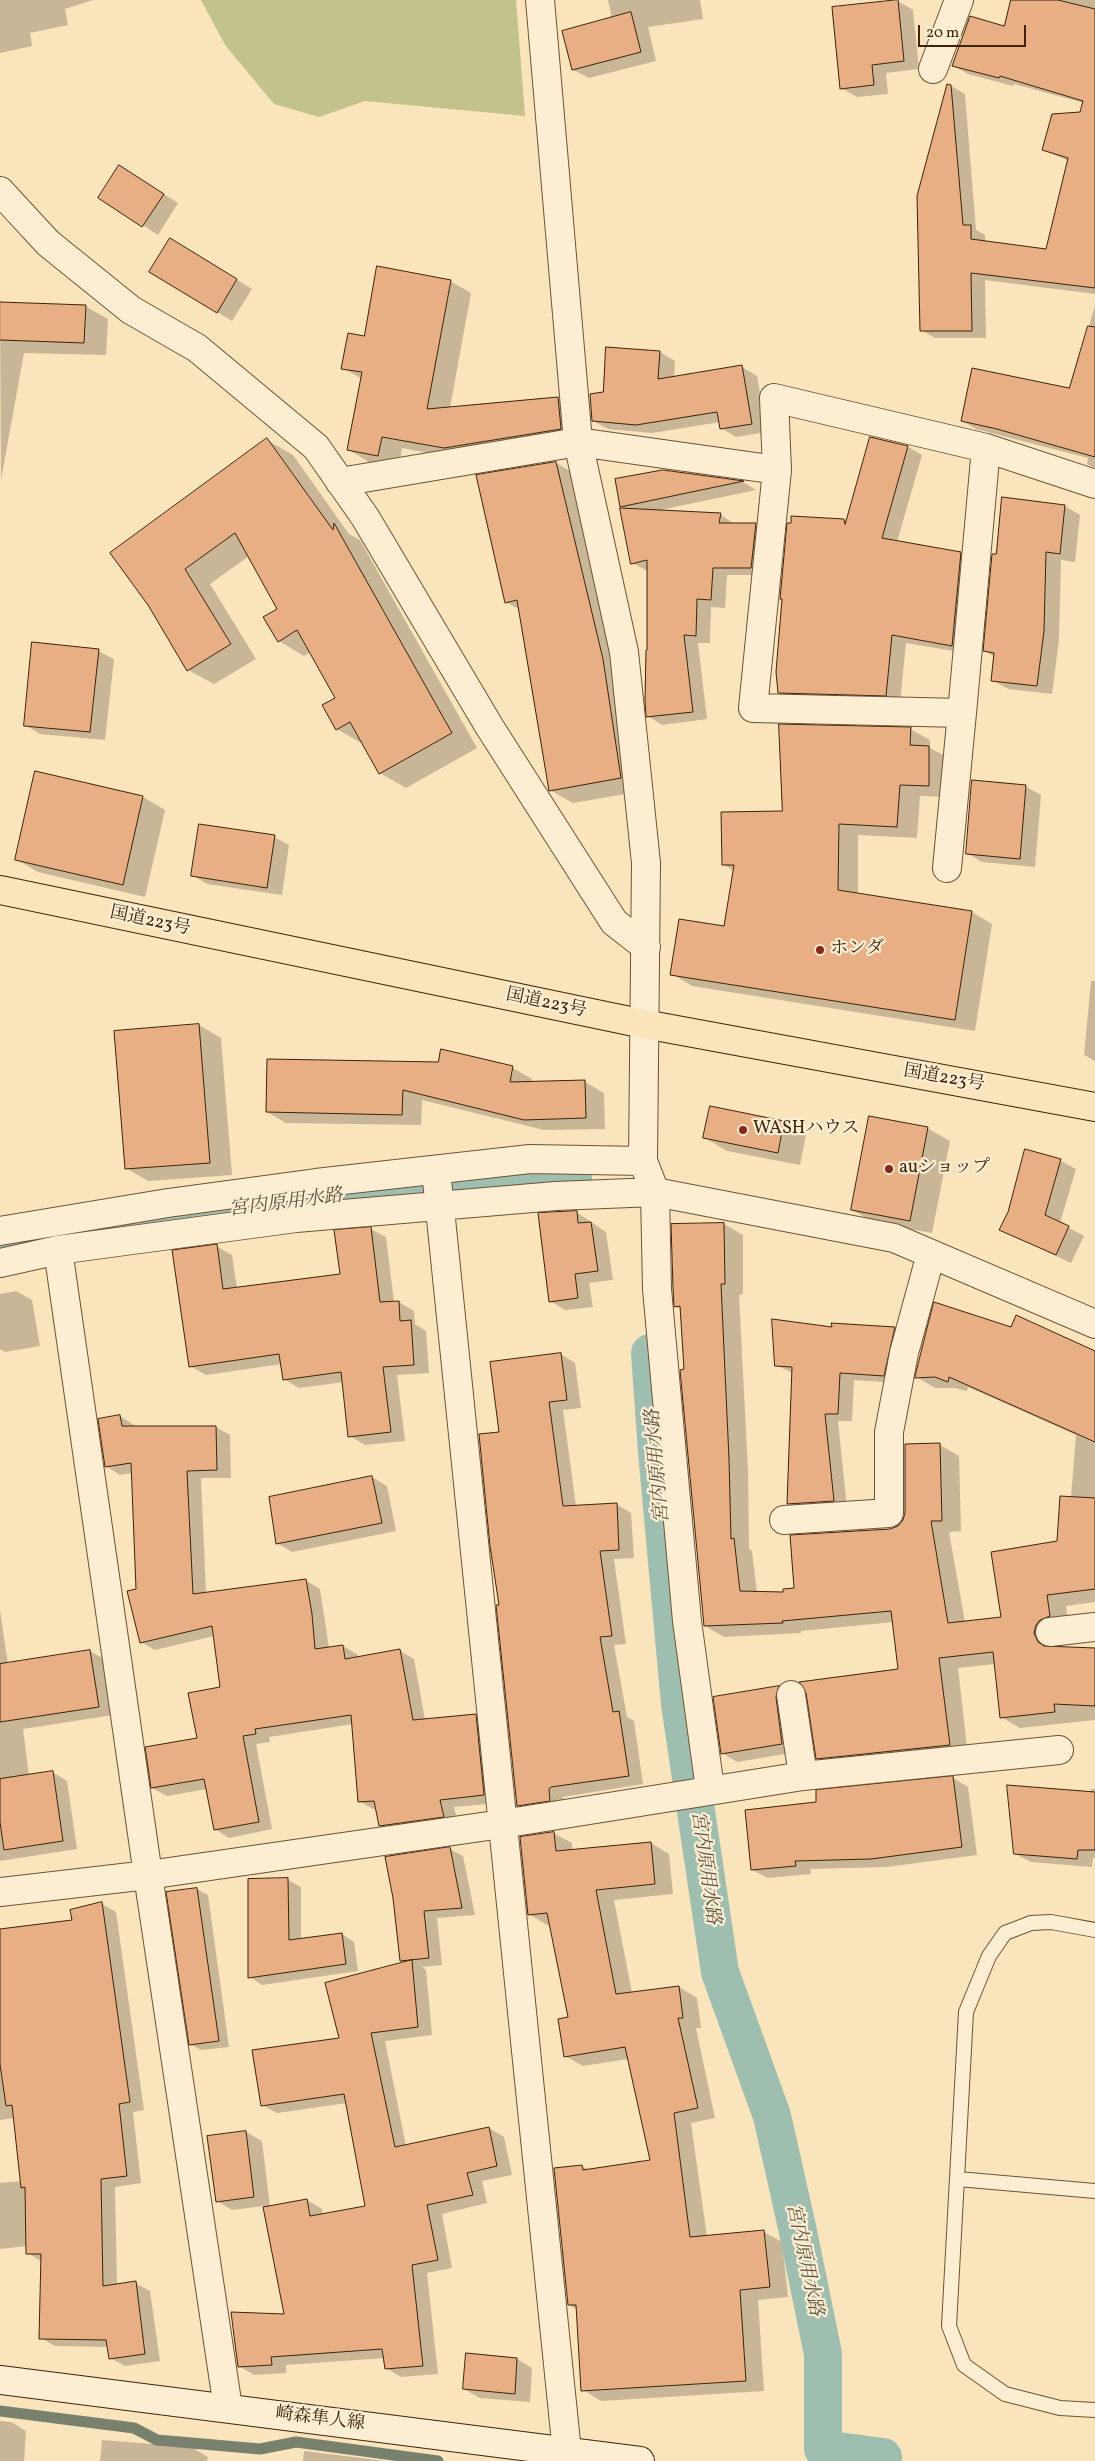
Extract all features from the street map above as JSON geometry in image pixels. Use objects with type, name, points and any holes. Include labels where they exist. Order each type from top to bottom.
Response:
[{"type":"highway","name":"国道223号","points":[[0,890],[644,1024],[1095,1107]]},
{"type":"street","points":[[540,0],[578,442],[624,652],[646,862],[643,1161],[655,1192],[657,1289],[687,1621],[710,1789]]},
{"type":"street","points":[[933,69],[960,0]]},
{"type":"street","points":[[0,191],[48,243],[123,304],[197,348],[316,447],[365,517],[499,742],[614,922],[646,947]]},
{"type":"street","points":[[962,713],[753,708],[777,470],[774,398],[986,448],[1095,484]]},
{"type":"street","points":[[340,482],[578,442],[777,470]]},
{"type":"street","points":[[947,868],[986,448]]},
{"type":"street","points":[[0,1231],[178,1201],[530,1159],[643,1161]]},
{"type":"street","points":[[436,1170],[438,1206],[566,2456]]},
{"type":"street","points":[[0,1263],[58,1250],[296,1218],[556,1196],[655,1192],[894,1238],[1095,1324]]},
{"type":"street","points":[[58,1250],[148,1875],[228,2408]]},
{"type":"street","points":[[784,1520],[889,1513],[889,1432],[904,1353],[931,1254]]},
{"type":"street","points":[[1050,1632],[1095,1627]]},
{"type":"street","points":[[791,1695],[803,1776]]},
{"type":"street","points":[[0,1892],[148,1875],[502,1824],[710,1789],[803,1776],[1059,1750]]},
{"type":"street","name":"崎森隼人線","points":[[0,2380],[228,2408],[566,2456],[640,2461]]},
{"type":"lane","points":[[1095,1930],[1051,1922],[1030,1923],[1005,1933],[989,1956],[966,2012],[949,2326],[964,2365],[1006,2394],[1060,2408],[1095,2410]]},
{"type":"lane","points":[[958,2179],[1095,2191]]},
{"type":"green space","points":[[201,0],[516,0],[525,116],[365,101],[319,117],[274,104],[225,45]]},
{"type":"building","points":[[898,0],[904,61],[872,65],[874,85],[840,89],[832,7]]},
{"type":"building","points":[[1011,0],[1058,0],[1095,9],[1095,288],[971,273],[972,331],[920,331],[917,196],[947,84],[951,85],[963,225],[971,225],[971,239],[1046,249],[1068,158],[1042,150],[1052,114],[1080,112],[1083,101],[1000,76],[999,78],[952,66],[970,16],[1004,26]]},
{"type":"building","points":[[631,12],[641,52],[572,70],[562,31]]},
{"type":"building","points":[[119,165],[164,194],[142,227],[98,198]]},
{"type":"building","points":[[170,238],[237,279],[217,313],[149,272]]},
{"type":"building","points":[[377,266],[451,280],[427,409],[558,397],[561,429],[444,448],[382,437],[378,456],[347,450],[362,372],[341,369],[348,333],[364,336]]},
{"type":"building","points":[[0,302],[86,305],[84,343],[0,340]]},
{"type":"building","points":[[1088,326],[1095,327],[1095,457],[997,429],[961,421],[972,368],[1069,388]]},
{"type":"building","points":[[606,347],[660,351],[658,379],[742,365],[752,424],[720,429],[717,412],[636,425],[592,421],[590,394],[603,392]]},
{"type":"building","points":[[870,437],[908,446],[882,538],[961,552],[952,646],[892,635],[886,696],[778,693],[776,672],[787,523],[791,523],[791,516],[844,519],[845,524]]},
{"type":"building","points":[[267,438],[333,530],[334,523],[452,733],[379,774],[350,722],[336,730],[322,705],[335,698],[297,630],[278,642],[263,617],[277,609],[235,533],[185,569],[231,644],[187,671],[148,605],[110,553]]},
{"type":"building","points":[[556,462],[603,659],[621,778],[549,791],[517,600],[505,603],[476,475]]},
{"type":"building","points":[[663,470],[744,481],[620,507],[615,479]]},
{"type":"building","points":[[1002,497],[1065,505],[1060,554],[1046,552],[1044,631],[1037,686],[991,681],[994,653],[983,651],[992,554],[996,554]]},
{"type":"building","points":[[620,508],[721,513],[719,523],[756,523],[751,568],[713,568],[711,600],[697,599],[696,636],[684,635],[693,712],[646,717],[647,560],[631,564]]},
{"type":"building","points":[[32,642],[99,649],[90,732],[24,726]]},
{"type":"building","points":[[779,724],[911,727],[910,745],[929,746],[929,786],[900,785],[897,827],[839,824],[838,890],[972,911],[955,1020],[670,975],[679,919],[724,926],[734,865],[722,865],[721,812],[782,811]]},
{"type":"building","points":[[35,771],[143,796],[123,885],[15,860]]},
{"type":"building","points":[[972,780],[1026,785],[1020,859],[966,854]]},
{"type":"building","points":[[199,824],[275,835],[267,888],[191,876]]},
{"type":"building","points":[[199,1024],[210,1163],[125,1169],[114,1031]]},
{"type":"building","points":[[441,1049],[513,1066],[510,1082],[585,1080],[586,1118],[524,1120],[403,1090],[402,1115],[266,1112],[267,1059],[438,1062]]},
{"type":"building","name":"WASHハウス","points":[[710,1106],[784,1121],[778,1153],[703,1138]]},
{"type":"building","name":"auショップ","points":[[869,1116],[928,1127],[910,1221],[851,1210]]},
{"type":"building","points":[[1025,1149],[1061,1159],[1045,1215],[1069,1226],[1056,1255],[999,1230],[1008,1212]]},
{"type":"building","points":[[577,1211],[578,1223],[591,1222],[598,1271],[575,1274],[578,1298],[549,1302],[538,1213]]},
{"type":"building","points":[[724,1223],[725,1284],[721,1284],[731,1539],[734,1538],[740,1591],[783,1592],[783,1589],[794,1588],[790,1535],[890,1529],[898,1526],[903,1520],[905,1513],[905,1444],[940,1443],[942,1521],[931,1521],[948,1623],[1001,1617],[991,1552],[1057,1541],[1060,1496],[1095,1498],[1095,1589],[1047,1595],[1050,1616],[1040,1620],[1036,1625],[1034,1633],[1038,1642],[1044,1646],[1095,1648],[1095,1706],[1054,1704],[1055,1712],[1000,1718],[993,1652],[939,1658],[950,1745],[816,1759],[806,1693],[799,1682],[898,1669],[891,1611],[782,1621],[783,1623],[704,1626],[680,1370],[684,1369],[680,1306],[674,1307],[671,1224]]},
{"type":"building","points":[[371,1227],[380,1302],[399,1301],[400,1321],[411,1320],[414,1365],[383,1367],[391,1432],[348,1437],[341,1372],[283,1380],[279,1354],[189,1367],[172,1250],[217,1244],[223,1289],[340,1274],[334,1230]]},
{"type":"building","points":[[934,1302],[1011,1327],[1016,1315],[1095,1351],[1095,1442],[949,1377],[948,1382],[935,1377],[915,1378]]},
{"type":"building","points":[[772,1319],[832,1327],[831,1323],[895,1327],[884,1376],[840,1373],[838,1414],[825,1414],[834,1501],[787,1504],[792,1367],[775,1366]]},
{"type":"building","points":[[561,1353],[567,1400],[549,1402],[563,1506],[617,1503],[619,1550],[600,1551],[612,1636],[600,1637],[613,1712],[619,1711],[629,1776],[551,1787],[549,1789],[550,1801],[517,1806],[496,1605],[499,1605],[490,1546],[479,1434],[499,1432],[490,1362]]},
{"type":"building","points":[[120,1415],[122,1426],[216,1426],[217,1470],[187,1471],[193,1594],[306,1579],[315,1649],[343,1645],[345,1659],[400,1649],[413,1720],[476,1714],[484,1795],[440,1800],[444,1817],[379,1826],[374,1801],[358,1802],[351,1715],[255,1729],[256,1734],[243,1736],[259,1822],[214,1830],[204,1779],[151,1788],[145,1747],[197,1738],[188,1693],[220,1687],[212,1626],[140,1643],[127,1591],[136,1589],[131,1463],[105,1467],[98,1419]]},
{"type":"building","points":[[372,1476],[382,1523],[276,1544],[269,1497]]},
{"type":"building","points":[[90,1650],[99,1707],[0,1722],[0,1664]]},
{"type":"building","points":[[779,1686],[776,1697],[782,1744],[721,1754],[713,1697]]},
{"type":"building","points":[[53,1771],[63,1841],[4,1850],[0,1822],[0,1779]]},
{"type":"building","points":[[953,1776],[962,1847],[871,1859],[795,1861],[796,1866],[751,1870],[745,1810],[816,1802],[816,1790]]},
{"type":"building","points":[[1007,1785],[1095,1792],[1095,1850],[1078,1850],[1077,1859],[1014,1854]]},
{"type":"building","points":[[554,1832],[556,1851],[651,1842],[655,1884],[596,1890],[616,1994],[679,1986],[683,2018],[678,2018],[698,2108],[674,2113],[690,2237],[764,2230],[770,2287],[740,2290],[746,2381],[581,2391],[576,2305],[568,2305],[554,2168],[582,2165],[583,2170],[650,2160],[625,2047],[564,2057],[558,2019],[568,2017],[547,1913],[528,1915],[520,1837]]},
{"type":"building","points":[[450,1847],[462,1908],[424,1911],[429,1958],[400,1961],[393,1898],[385,1857]]},
{"type":"building","points":[[288,1878],[289,1940],[342,1933],[346,1964],[248,1978],[248,1879]]},
{"type":"building","points":[[197,1888],[219,2041],[189,2045],[166,1892]]},
{"type":"building","points":[[102,1902],[130,2102],[119,2104],[127,2176],[101,2179],[103,2286],[136,2281],[145,2354],[109,2359],[106,2340],[39,2339],[41,2254],[26,2254],[25,2187],[21,2188],[12,2105],[6,2106],[0,2064],[0,1929],[72,1920],[70,1910]]},
{"type":"building","points":[[412,1960],[418,2027],[371,2033],[395,2147],[489,2127],[497,2166],[467,2173],[473,2195],[427,2205],[438,2260],[412,2265],[423,2366],[385,2369],[382,2349],[271,2357],[272,2365],[238,2367],[231,2312],[284,2314],[263,2207],[307,2199],[310,2216],[365,2206],[344,2094],[261,2106],[252,2050],[339,2038],[325,1983]]},
{"type":"building","points":[[246,2131],[254,2197],[216,2202],[207,2136]]},
{"type":"building","points":[[466,2353],[517,2358],[515,2394],[463,2389]]},
{"type":"waterway","name":"宮内原用水路","points":[[0,1246],[117,1226],[269,1205],[400,1190],[573,1177]]},
{"type":"waterway","name":"宮内原用水路","points":[[650,1353],[680,1704],[720,1972],[772,2116],[797,2227],[823,2354],[823,2449],[883,2457]]},
{"type":"waterway","points":[[0,2411],[134,2428],[157,2440],[260,2449],[296,2442],[438,2461]]},
{"type":"place","name":"ホンダ","points":[[820,950]]},
{"type":"place","name":"WASHハウス","points":[[743,1130]]},
{"type":"place","name":"auショップ","points":[[889,1169]]}]
